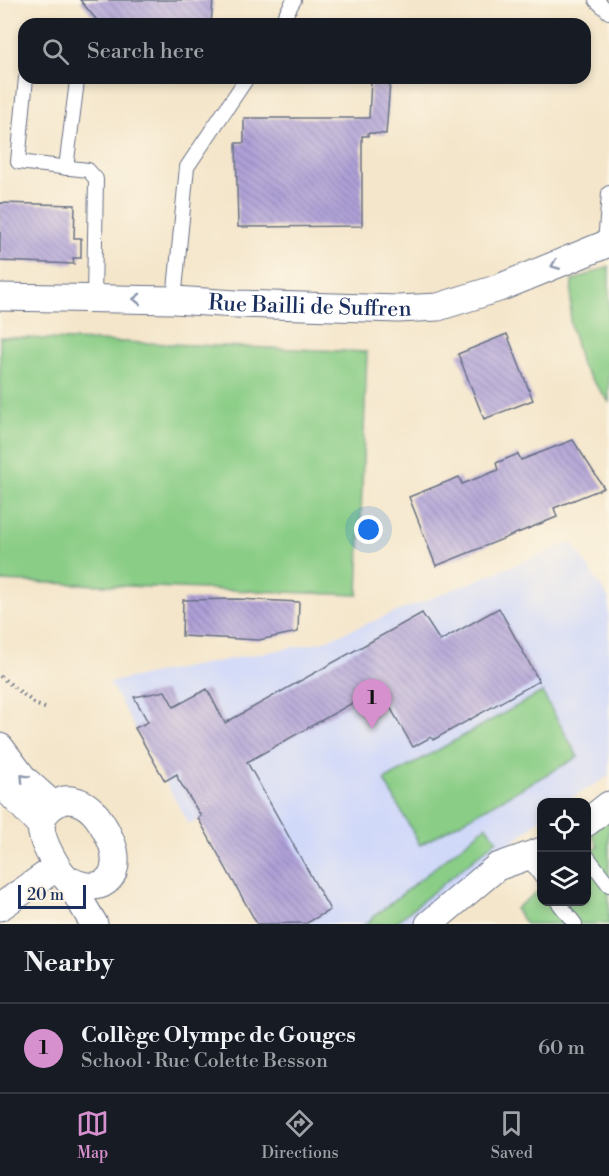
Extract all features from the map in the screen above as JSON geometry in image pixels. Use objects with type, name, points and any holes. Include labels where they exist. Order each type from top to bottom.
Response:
[{"type":"street","name":"Rue Bailli de Suffren","points":[[0,297],[174,300],[398,309],[438,307],[499,288],[607,243]]},
{"type":"street","points":[[0,747],[47,814],[43,842],[94,924]]},
{"type":"street","points":[[0,778],[9,792],[47,814]]},
{"type":"street","points":[[47,814],[73,800],[82,802],[91,808],[105,828],[115,850],[116,861],[110,878],[104,882],[84,885],[63,874]]},
{"type":"street","points":[[591,819],[609,805]]},
{"type":"street","points":[[429,924],[497,867],[534,853]]},
{"type":"street","points":[[0,907],[63,874]]},
{"type":"street","points":[[104,882],[106,924]]},
{"type":"lane","points":[[284,18],[294,0]]},
{"type":"lane","points":[[596,0],[609,12]]},
{"type":"lane","points":[[25,84],[18,162],[88,170],[96,179],[93,298]]},
{"type":"lane","points":[[66,168],[77,84]]},
{"type":"lane","points":[[174,300],[187,166],[243,84]]},
{"type":"lane","points":[[607,243],[609,193]]},
{"type":"lane","points":[[591,862],[609,885]]},
{"type":"lane","points":[[561,906],[575,924]]},
{"type":"path","points":[[0,676],[37,705],[47,709]]},
{"type":"shaded area","points":[[572,542],[609,599],[609,776],[572,798],[537,798],[537,822],[412,924],[257,924],[198,819],[189,824],[109,682],[321,642]]},
{"type":"green space","points":[[609,266],[609,402],[581,365],[570,322],[572,281]]},
{"type":"green space","points":[[0,337],[367,352],[358,595],[0,581]]},
{"type":"green space","points":[[542,692],[578,757],[420,845],[384,780]]},
{"type":"green space","points":[[609,817],[609,924],[526,924],[515,909],[537,892],[537,906],[591,906],[591,852],[598,846],[591,833]]},
{"type":"green space","points":[[486,826],[497,840],[394,924],[365,924]]},
{"type":"building","points":[[80,0],[213,0],[212,18],[95,18]]},
{"type":"building","points":[[371,84],[390,84],[386,134],[368,133],[368,136],[362,136],[362,226],[238,227],[236,143],[244,143],[244,118],[369,118]]},
{"type":"building","points":[[0,203],[75,205],[74,238],[81,238],[81,258],[73,258],[74,264],[0,261]]},
{"type":"building","points":[[507,334],[533,400],[484,419],[458,354]]},
{"type":"building","points":[[573,440],[604,488],[554,508],[557,517],[436,566],[409,497],[459,477],[462,484],[498,470],[496,463],[518,454],[521,460]]},
{"type":"building","points":[[238,599],[299,602],[298,632],[259,640],[182,636],[183,600]]},
{"type":"building","points":[[499,608],[539,681],[433,740],[431,737],[413,747],[379,688],[247,762],[330,910],[307,923],[257,924],[198,818],[201,816],[177,774],[165,781],[135,728],[148,722],[134,697],[165,691],[174,707],[207,689],[225,723],[422,613],[440,641]]},
{"type":"place","name":"Collège Olympe de Gouges","points":[[372,729]]}]
